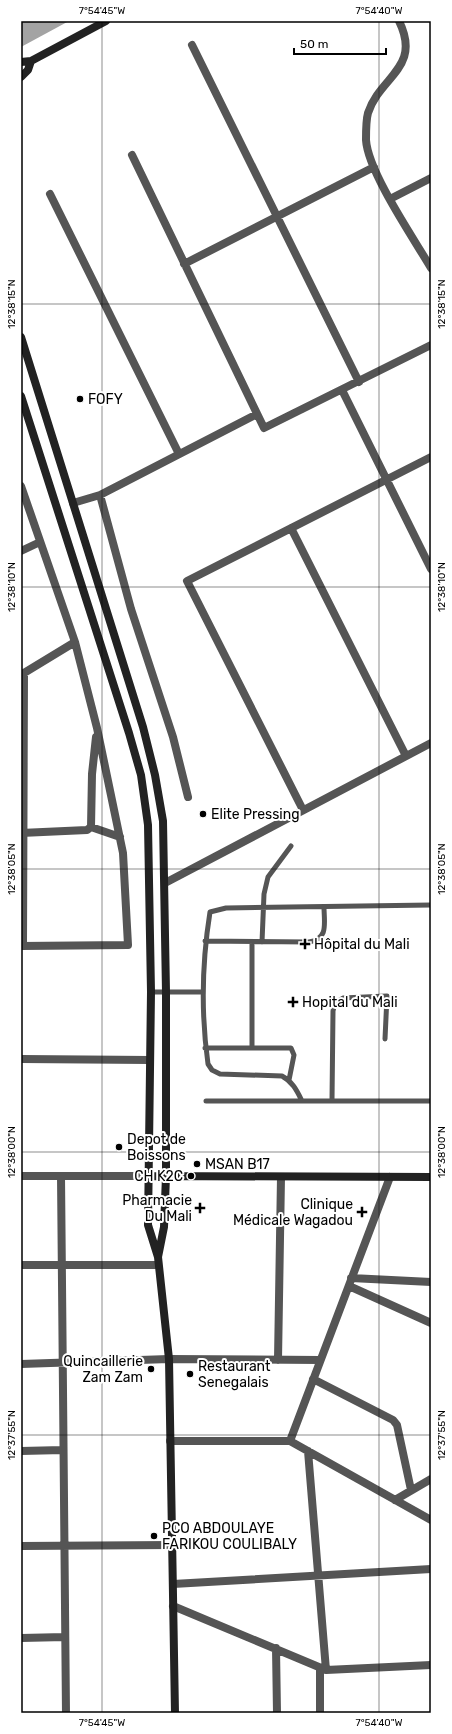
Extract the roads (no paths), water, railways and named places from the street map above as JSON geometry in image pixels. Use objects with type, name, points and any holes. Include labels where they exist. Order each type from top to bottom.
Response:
[{"type":"street","points":[[21,62],[31,61],[106,21]]},
{"type":"street","points":[[399,21],[406,46],[402,64],[380,91],[368,113],[366,141],[374,167],[390,199],[431,268]]},
{"type":"street","points":[[192,45],[360,382]]},
{"type":"street","points":[[21,77],[28,70],[31,61]]},
{"type":"street","points":[[132,155],[264,428],[360,382],[431,345]]},
{"type":"street","points":[[184,264],[374,167]]},
{"type":"street","points":[[390,199],[431,178]]},
{"type":"street","points":[[50,194],[179,454]]},
{"type":"street","points":[[21,337],[143,728],[155,775],[163,822],[166,992],[166,1176],[164,1227],[158,1261]]},
{"type":"street","points":[[342,390],[387,480],[428,555],[431,569]]},
{"type":"street","points":[[21,396],[129,733],[141,775],[148,825],[151,992],[148,1225],[158,1261],[169,1359],[174,1713]]},
{"type":"street","points":[[73,503],[100,496],[257,414]]},
{"type":"street","points":[[303,810],[187,581],[431,457]]},
{"type":"street","points":[[21,486],[75,642],[97,728],[123,853],[128,945],[22,946],[24,673],[75,642]]},
{"type":"street","points":[[100,496],[131,609],[173,737],[188,797]]},
{"type":"street","points":[[291,528],[406,756]]},
{"type":"street","points":[[21,551],[40,542]]},
{"type":"street","points":[[92,827],[92,774],[97,728]]},
{"type":"street","points":[[165,883],[431,743]]},
{"type":"street","points":[[22,833],[88,830],[92,827]]},
{"type":"street","points":[[92,827],[120,837]]},
{"type":"street","points":[[21,1059],[150,1060]]},
{"type":"street","points":[[21,1176],[431,1177]]},
{"type":"street","points":[[61,1176],[66,1713]]},
{"type":"street","points":[[278,1360],[281,1177]]},
{"type":"street","points":[[290,1441],[390,1177]]},
{"type":"street","points":[[21,1265],[158,1261]]},
{"type":"street","points":[[350,1282],[431,1282]]},
{"type":"street","points":[[350,1282],[431,1323]]},
{"type":"street","points":[[21,1364],[169,1359],[320,1360]]},
{"type":"street","points":[[313,1379],[393,1420],[397,1425],[411,1490]]},
{"type":"street","points":[[170,1441],[290,1441],[431,1520]]},
{"type":"street","points":[[21,1451],[63,1450]]},
{"type":"street","points":[[308,1451],[318,1576],[323,1669],[320,1713]]},
{"type":"street","points":[[395,1500],[431,1479]]},
{"type":"street","points":[[21,1546],[172,1545]]},
{"type":"street","points":[[173,1584],[431,1569]]},
{"type":"street","points":[[173,1606],[323,1669],[431,1665]]},
{"type":"street","points":[[21,1638],[65,1637]]},
{"type":"street","points":[[276,1648],[277,1713]]},
{"type":"lane","points":[[262,942],[263,908],[268,877],[291,846]]},
{"type":"lane","points":[[302,1101],[294,1086],[282,1076],[220,1074],[212,1070],[208,1064],[205,1048],[203,992],[205,941],[210,912],[226,908],[431,905]]},
{"type":"lane","points":[[205,941],[317,941],[324,933],[324,907]]},
{"type":"lane","points":[[252,942],[252,1048]]},
{"type":"lane","points":[[151,992],[203,992]]},
{"type":"lane","points":[[332,1101],[333,1010],[335,1003],[342,998],[387,996],[386,1039]]},
{"type":"lane","points":[[205,1048],[290,1048],[294,1055],[288,1080]]},
{"type":"lane","points":[[206,1102],[431,1101]]},
{"type":"place","name":"FOFY","points":[[80,399]]},
{"type":"place","name":"Elite Pressing","points":[[203,814]]},
{"type":"place","name":"Hôpital du Mali","points":[[305,944]]},
{"type":"place","name":"Hopital du Mali","points":[[293,1002]]},
{"type":"place","name":"Depot de Boissons","points":[[119,1147]]},
{"type":"place","name":"MSAN B17","points":[[197,1164]]},
{"type":"place","name":"CH K2C","points":[[191,1176]]},
{"type":"place","name":"Pharmacie Du Mali","points":[[200,1208]]},
{"type":"place","name":"Clinique Médicale Wagadou","points":[[362,1212]]},
{"type":"place","name":"Quincaillerie Zam Zam","points":[[151,1369]]},
{"type":"place","name":"Restaurant Senegalais","points":[[190,1374]]},
{"type":"place","name":"PCO ABDOULAYE FARIKOU COULIBALY","points":[[154,1536]]}]
